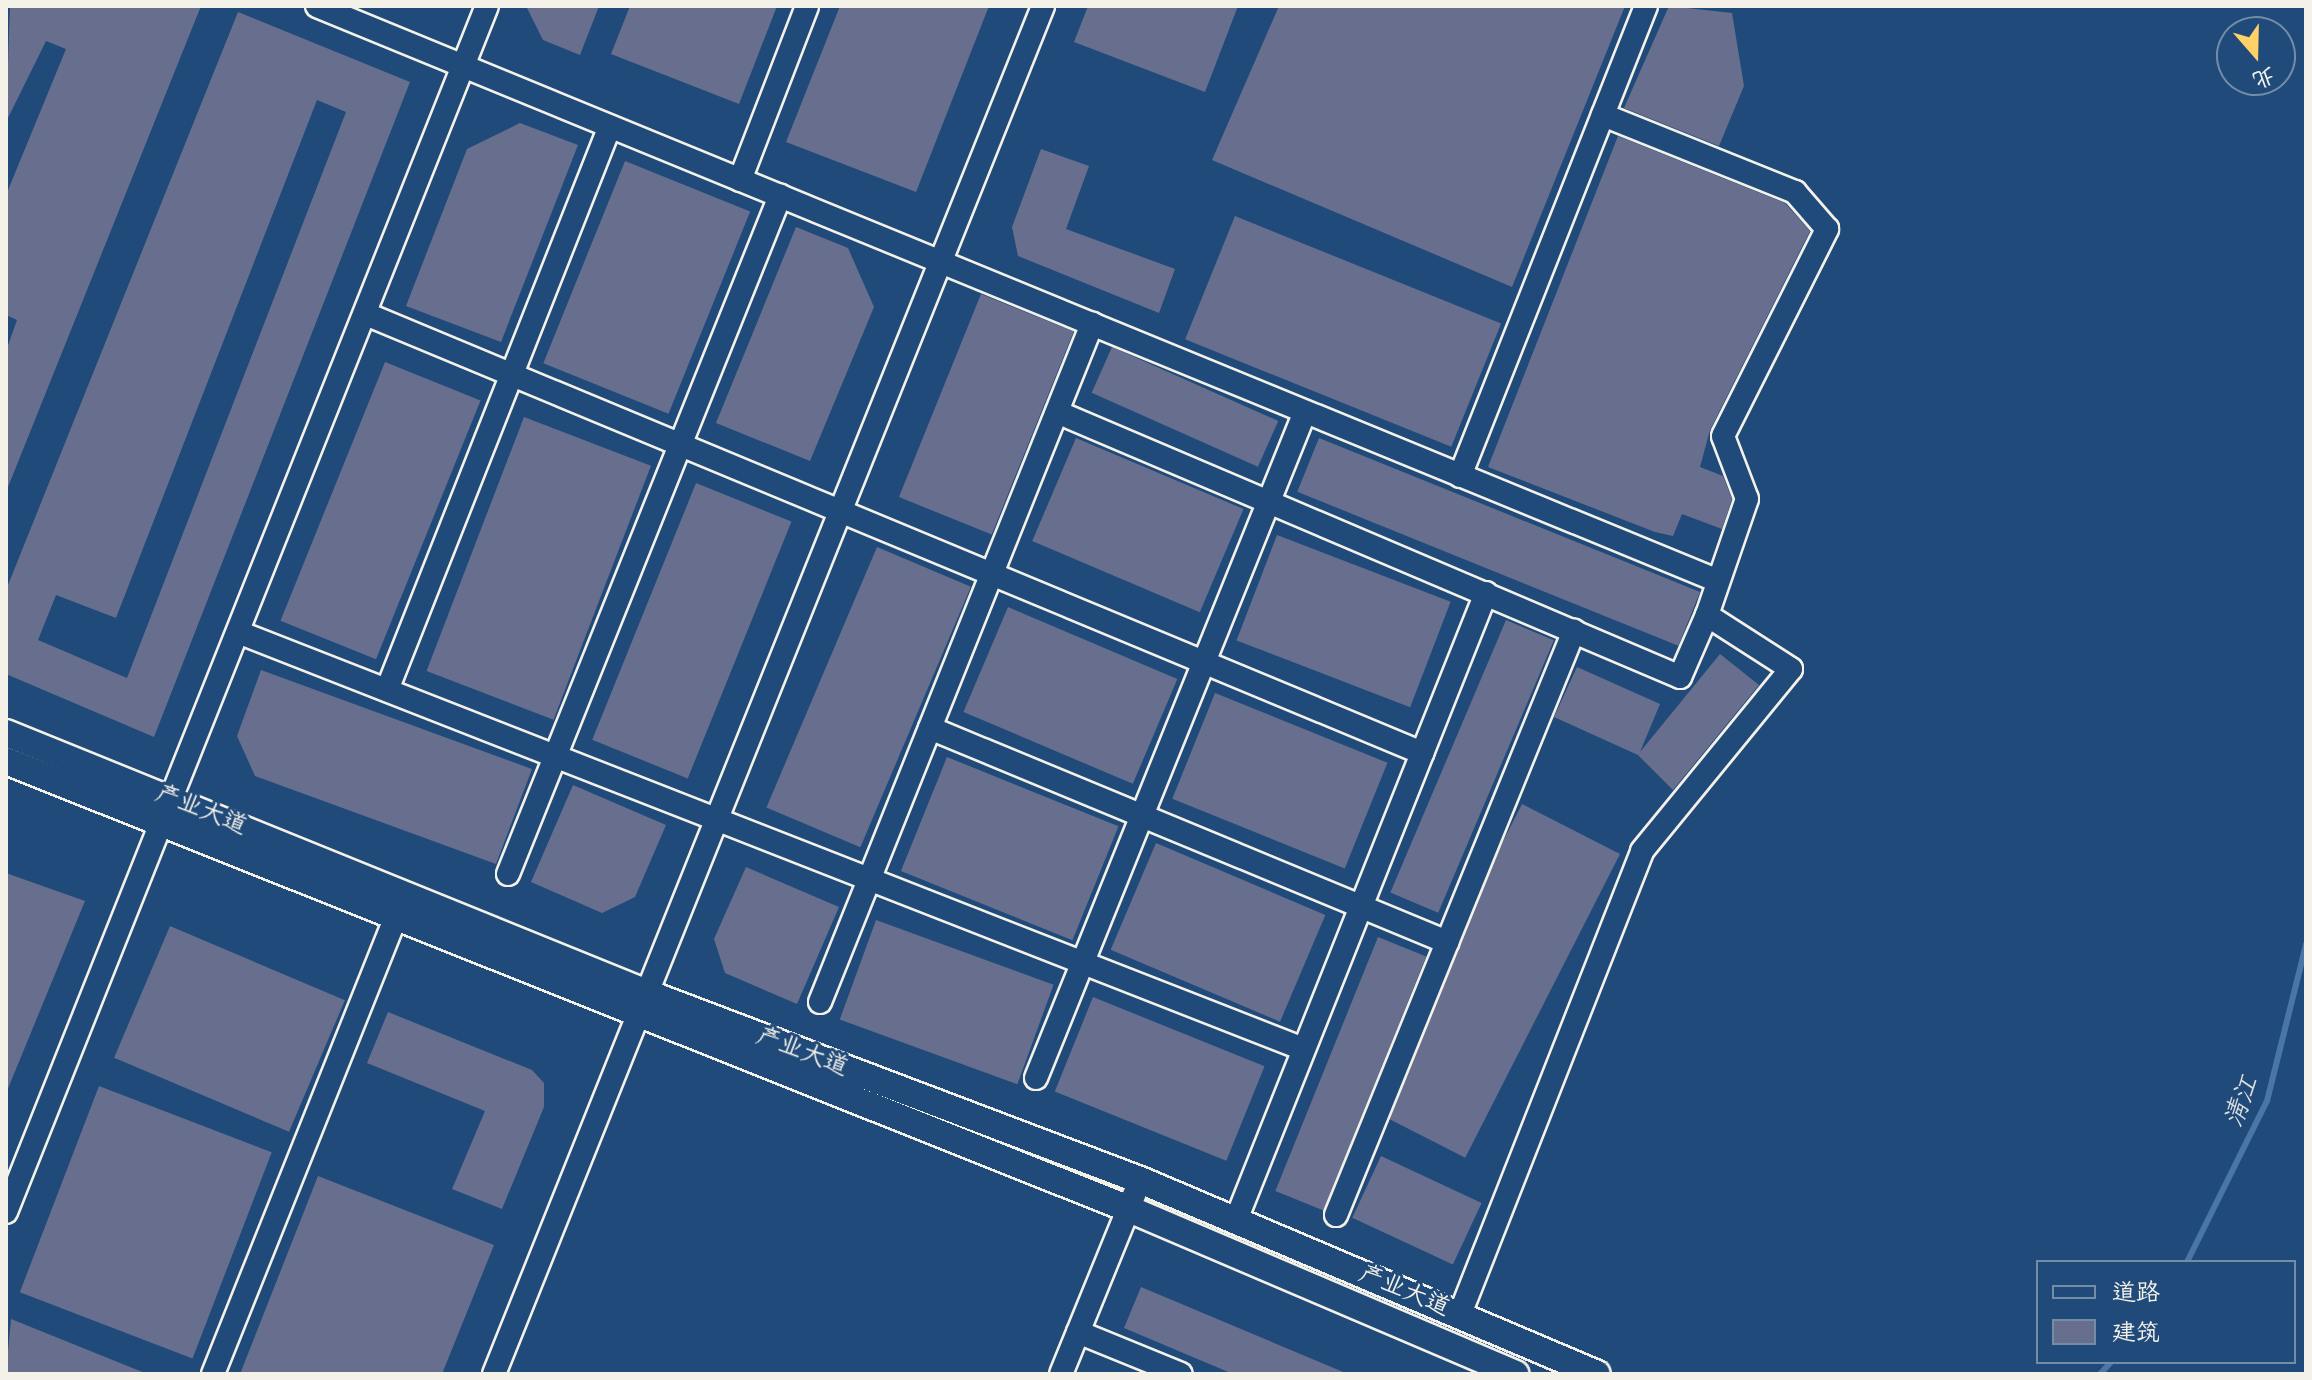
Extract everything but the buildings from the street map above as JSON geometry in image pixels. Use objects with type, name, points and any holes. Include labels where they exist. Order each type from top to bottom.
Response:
[{"type":"main road","name":"产业大道","points":[[6,733],[396,917],[1140,1180],[1596,1374]]},
{"type":"main road","name":"产业大道","points":[[6,761],[167,810],[640,1004],[1515,1374]]},
{"type":"street","points":[[317,6],[1718,581]]},
{"type":"street","points":[[6,1212],[487,6]]},
{"type":"street","points":[[740,180],[807,6]]},
{"type":"street","points":[[494,1374],[714,818],[1043,6]]},
{"type":"street","points":[[1460,476],[1646,6]]},
{"type":"street","points":[[1057,412],[1680,677],[1707,615],[1747,499],[1723,436],[1827,229],[1795,192],[1603,115]]},
{"type":"street","points":[[387,690],[610,126]]},
{"type":"street","points":[[508,874],[780,196]]},
{"type":"street","points":[[366,314],[1422,753]]},
{"type":"street","points":[[820,1002],[1092,324]]},
{"type":"street","points":[[1036,1078],[1305,412]]},
{"type":"street","points":[[1236,1220],[1486,593]]},
{"type":"street","points":[[1460,1314],[1642,851],[1791,669],[1707,615]]},
{"type":"street","points":[[1336,1215],[1574,631]]},
{"type":"street","points":[[238,632],[1303,1049]]},
{"type":"street","points":[[930,728],[1447,942]]},
{"type":"street","points":[[213,1374],[396,917]]},
{"type":"street","points":[[1061,1374],[1140,1180]]},
{"type":"street","points":[[1078,1332],[1181,1374]]},
{"type":"waterway","name":"清江","points":[[2188,1260],[2267,1101],[2306,944]]},
{"type":"waterway","name":"清江","points":[[2100,1374],[2109,1364]]}]
